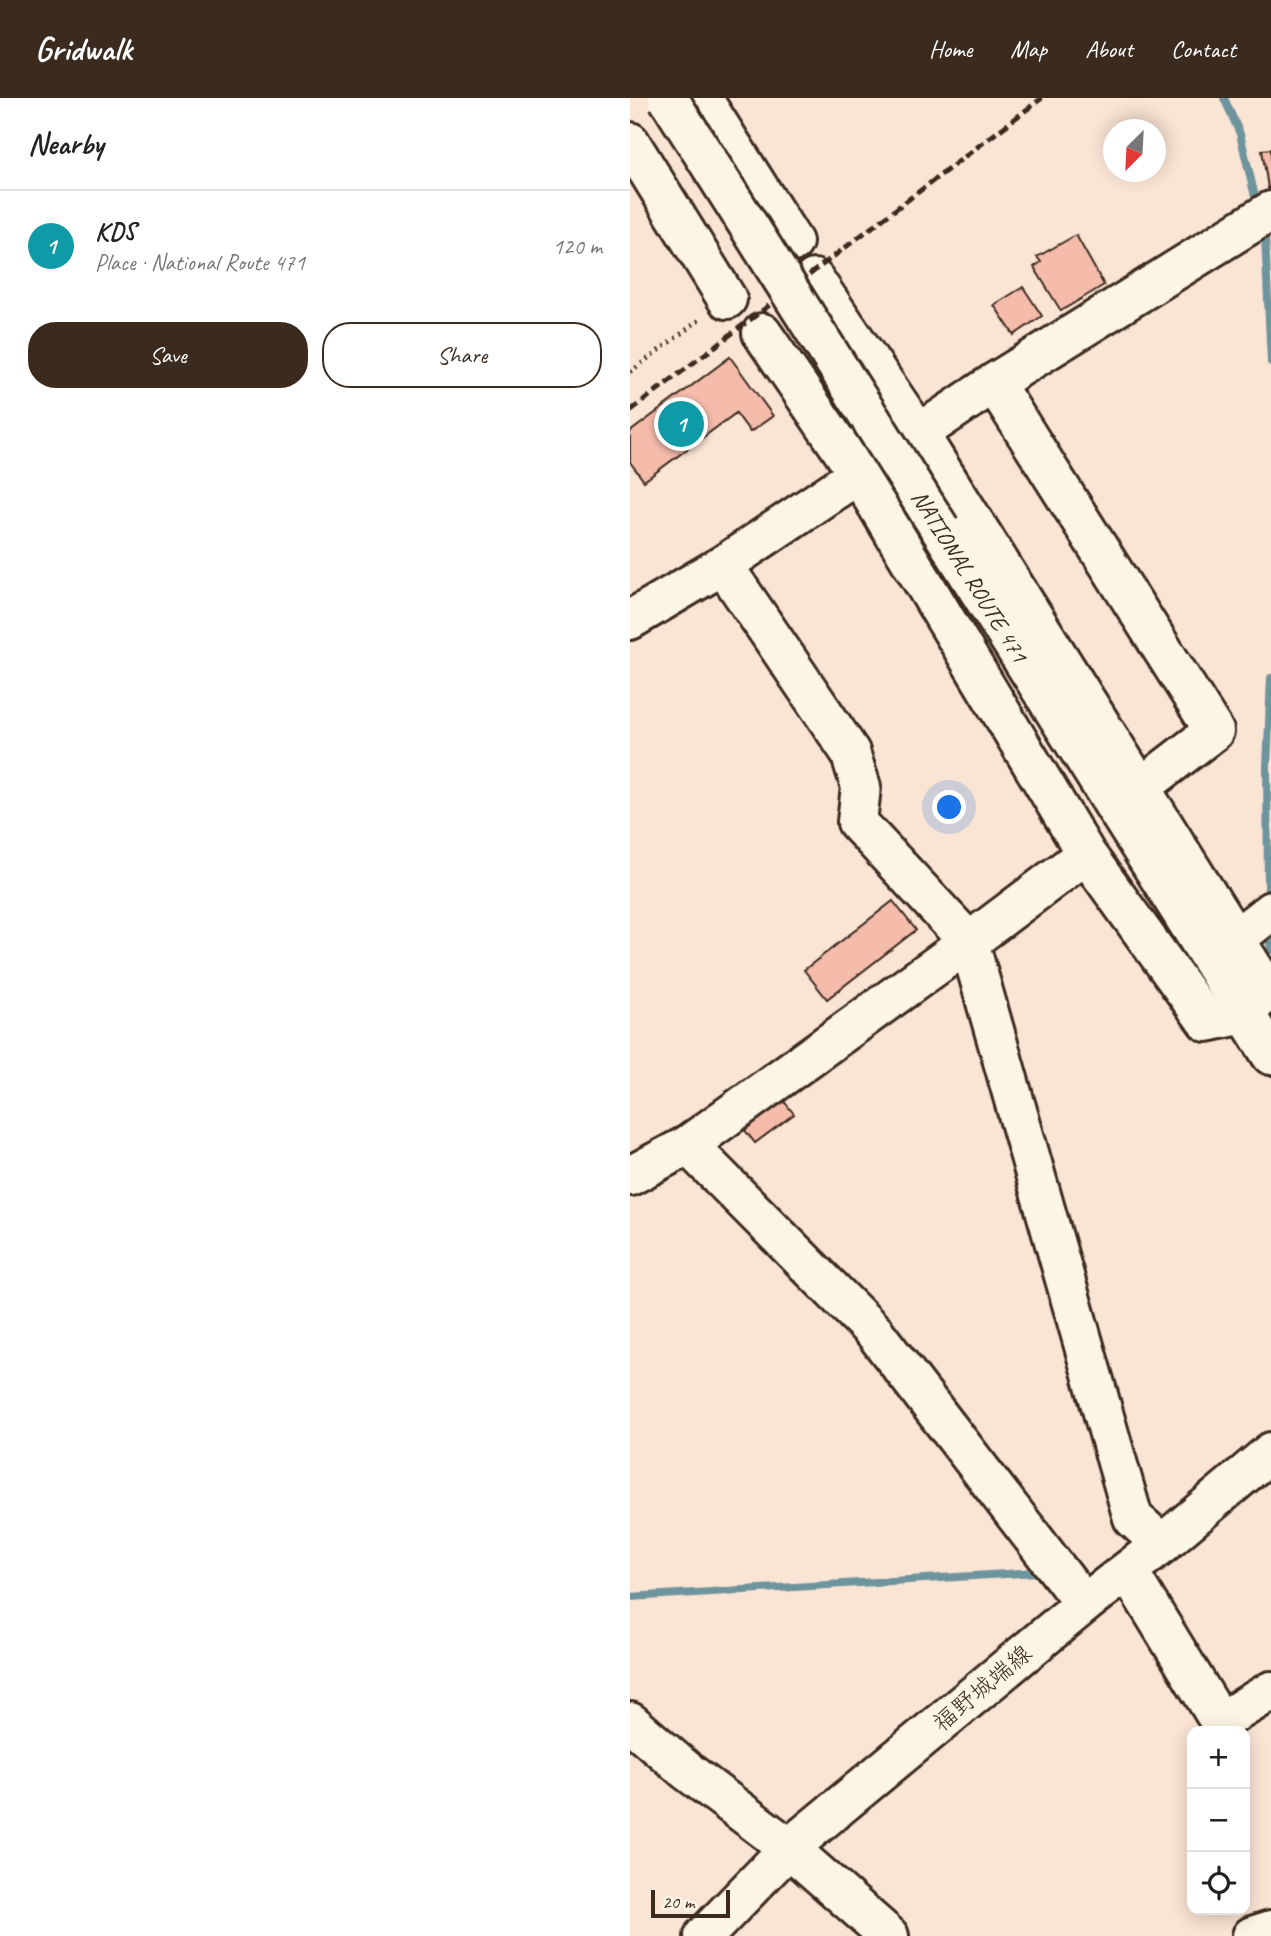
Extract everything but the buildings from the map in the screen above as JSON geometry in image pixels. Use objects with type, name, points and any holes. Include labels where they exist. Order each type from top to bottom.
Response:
[{"type":"main road","name":"NATIONAL ROUTE 471","points":[[668,98],[1271,1055]]},
{"type":"main road","points":[[702,98],[793,242]]},
{"type":"main road","points":[[630,142],[727,299]]},
{"type":"main road","points":[[630,620],[723,565],[994,383],[1262,217]]},
{"type":"main road","points":[[762,332],[859,475],[1086,854],[1207,1022],[1245,1014],[1267,990],[919,434],[814,279]]},
{"type":"main road","points":[[994,383],[1214,732],[1140,788]]},
{"type":"main road","points":[[723,565],[850,752],[862,786],[857,822],[969,942],[1133,1518],[1162,1544]]},
{"type":"main road","points":[[630,1176],[688,1145],[1086,854]]},
{"type":"main road","points":[[1235,939],[1271,911]]},
{"type":"main road","points":[[688,1145],[875,1333],[1084,1604]]},
{"type":"main road","name":"福野城端線","points":[[704,1936],[789,1848],[1084,1604],[1269,1459]]},
{"type":"main road","points":[[1128,1571],[1220,1722],[1271,1692]]},
{"type":"main road","points":[[630,1722],[687,1771],[789,1848],[889,1936]]},
{"type":"main road","points":[[1252,1936],[1271,1930]]},
{"type":"path","points":[[630,372],[727,299]]},
{"type":"waterway","points":[[1224,98],[1240,134],[1257,205]]},
{"type":"waterway","points":[[1263,228],[1271,362]]},
{"type":"waterway","points":[[1268,892],[1267,767],[1271,678]]},
{"type":"waterway","points":[[1268,928],[1271,950]]},
{"type":"waterway","points":[[630,1597],[1038,1572]]},
{"type":"railway","points":[[630,411],[1042,98]]},
{"type":"place","name":"KDS","points":[[681,424]]}]
